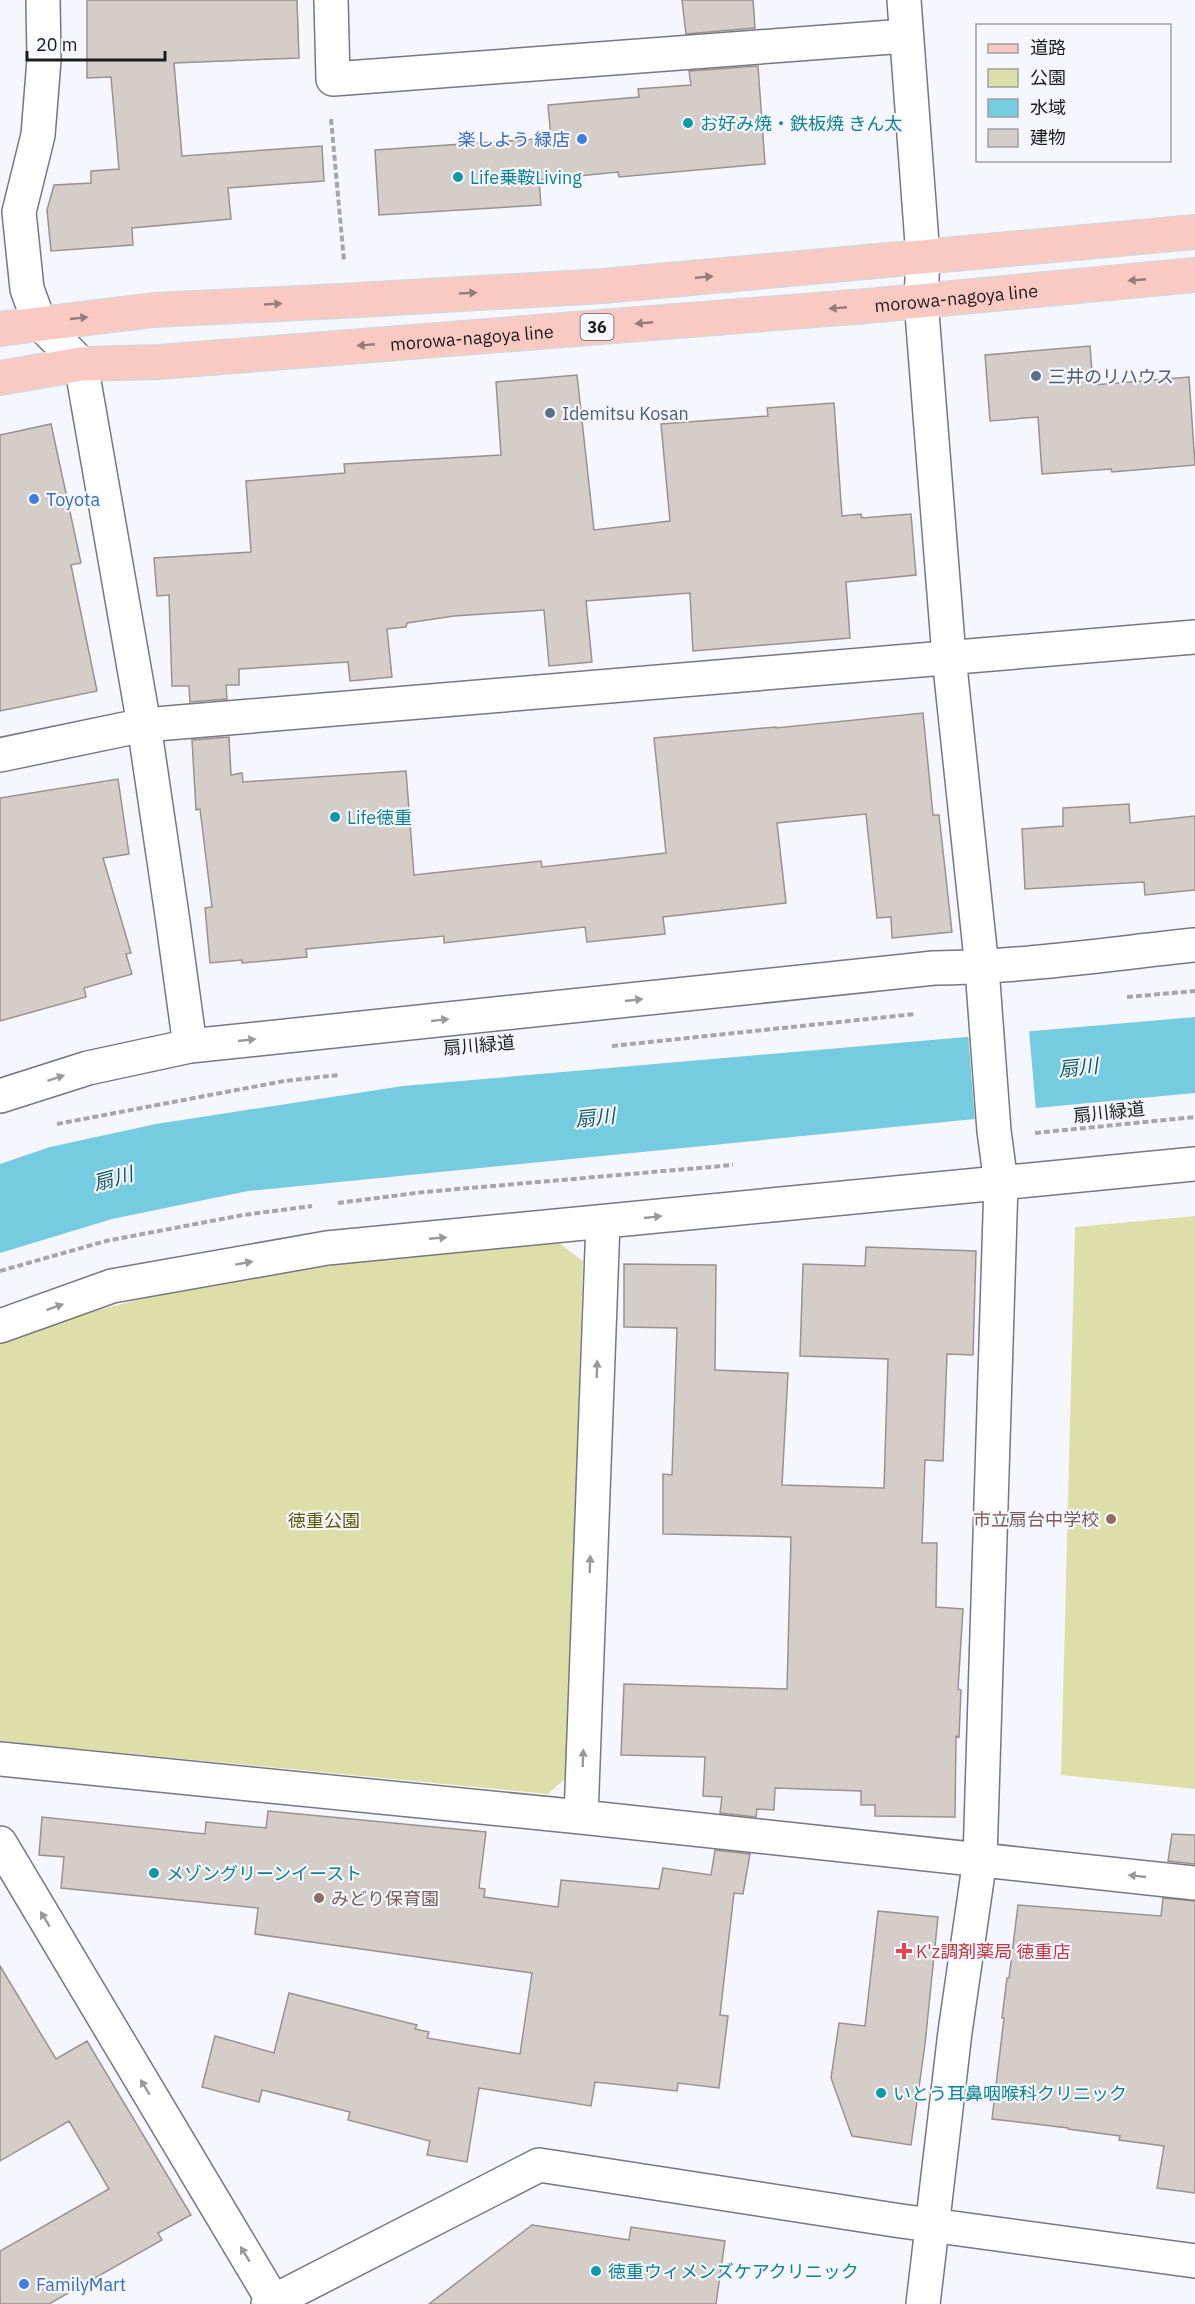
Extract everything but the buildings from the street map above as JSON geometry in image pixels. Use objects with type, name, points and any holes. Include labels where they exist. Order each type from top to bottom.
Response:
[{"type":"main road","points":[[0,329],[39,322],[154,310],[603,286],[1195,232]]},
{"type":"main road","name":"morowa-nagoya line","points":[[0,378],[81,364],[183,360],[857,306],[1195,274]]},
{"type":"street","points":[[43,0],[44,60],[39,135],[19,212],[27,290],[39,322],[81,364],[144,725],[190,1046]]},
{"type":"street","points":[[331,0],[333,79],[905,36]]},
{"type":"street","points":[[904,0],[923,257],[921,300],[949,657],[981,968],[994,1131],[1001,1183],[980,1859],[955,2032],[923,2304]]},
{"type":"street","points":[[0,755],[144,725],[1195,637]]},
{"type":"street","points":[[0,1096],[88,1068],[190,1046],[934,968],[981,968],[1195,945]]},
{"type":"street","points":[[0,1326],[112,1286],[316,1250],[1195,1164]]},
{"type":"street","points":[[581,1817],[603,1222]]},
{"type":"street","points":[[0,1759],[581,1817],[1195,1883]]},
{"type":"street","points":[[0,1843],[272,2303],[539,2165],[934,2225],[1195,2261]]},
{"type":"path","points":[[333,79],[331,113],[345,265]]},
{"type":"path","points":[[608,1046],[921,1013]]},
{"type":"path","points":[[50,1126],[79,1118],[284,1081],[342,1074]]},
{"type":"path","name":"扇川緑道","points":[[1026,1135],[1195,1117]]},
{"type":"green space","name":"市立扇台中学校","points":[[1195,1216],[1195,1789],[1061,1775],[1075,1227]]},
{"type":"green space","name":"徳重公園","points":[[559,1243],[583,1261],[567,1777],[548,1794],[0,1741],[0,1342],[63,1319],[176,1290],[340,1264]]},
{"type":"water","name":"扇川","points":[[1195,1017],[1195,1093],[1036,1108],[975,1119],[248,1191],[112,1219],[0,1253],[0,1164],[50,1147],[156,1124],[403,1086]]},
{"type":"pier","points":[[1029,1030],[1036,1111],[975,1122],[968,1033]]},
{"type":"place","name":"お好み焼・鉄板焼 きん太","points":[[688,123]]},
{"type":"place","name":"楽しよう 緑店","points":[[582,139]]},
{"type":"place","name":"Life乗鞍Living","points":[[458,177]]},
{"type":"place","name":"三井のリハウス","points":[[1036,376]]},
{"type":"place","name":"Idemitsu Kosan","points":[[550,413]]},
{"type":"place","name":"Toyota","points":[[34,499]]},
{"type":"place","name":"Life徳重","points":[[335,817]]},
{"type":"place","name":"市立扇台中学校","points":[[1111,1519]]},
{"type":"place","name":"メゾングリーンイースト","points":[[154,1873]]},
{"type":"place","name":"みどり保育園","points":[[319,1898]]},
{"type":"place","name":"K'z調剤薬局 徳重店","points":[[904,1951]]},
{"type":"place","name":"いとう耳鼻咽喉科クリニック","points":[[881,2093]]},
{"type":"place","name":"徳重ウィメンズケアクリニック","points":[[596,2271]]},
{"type":"place","name":"FamilyMart","points":[[24,2284]]}]
